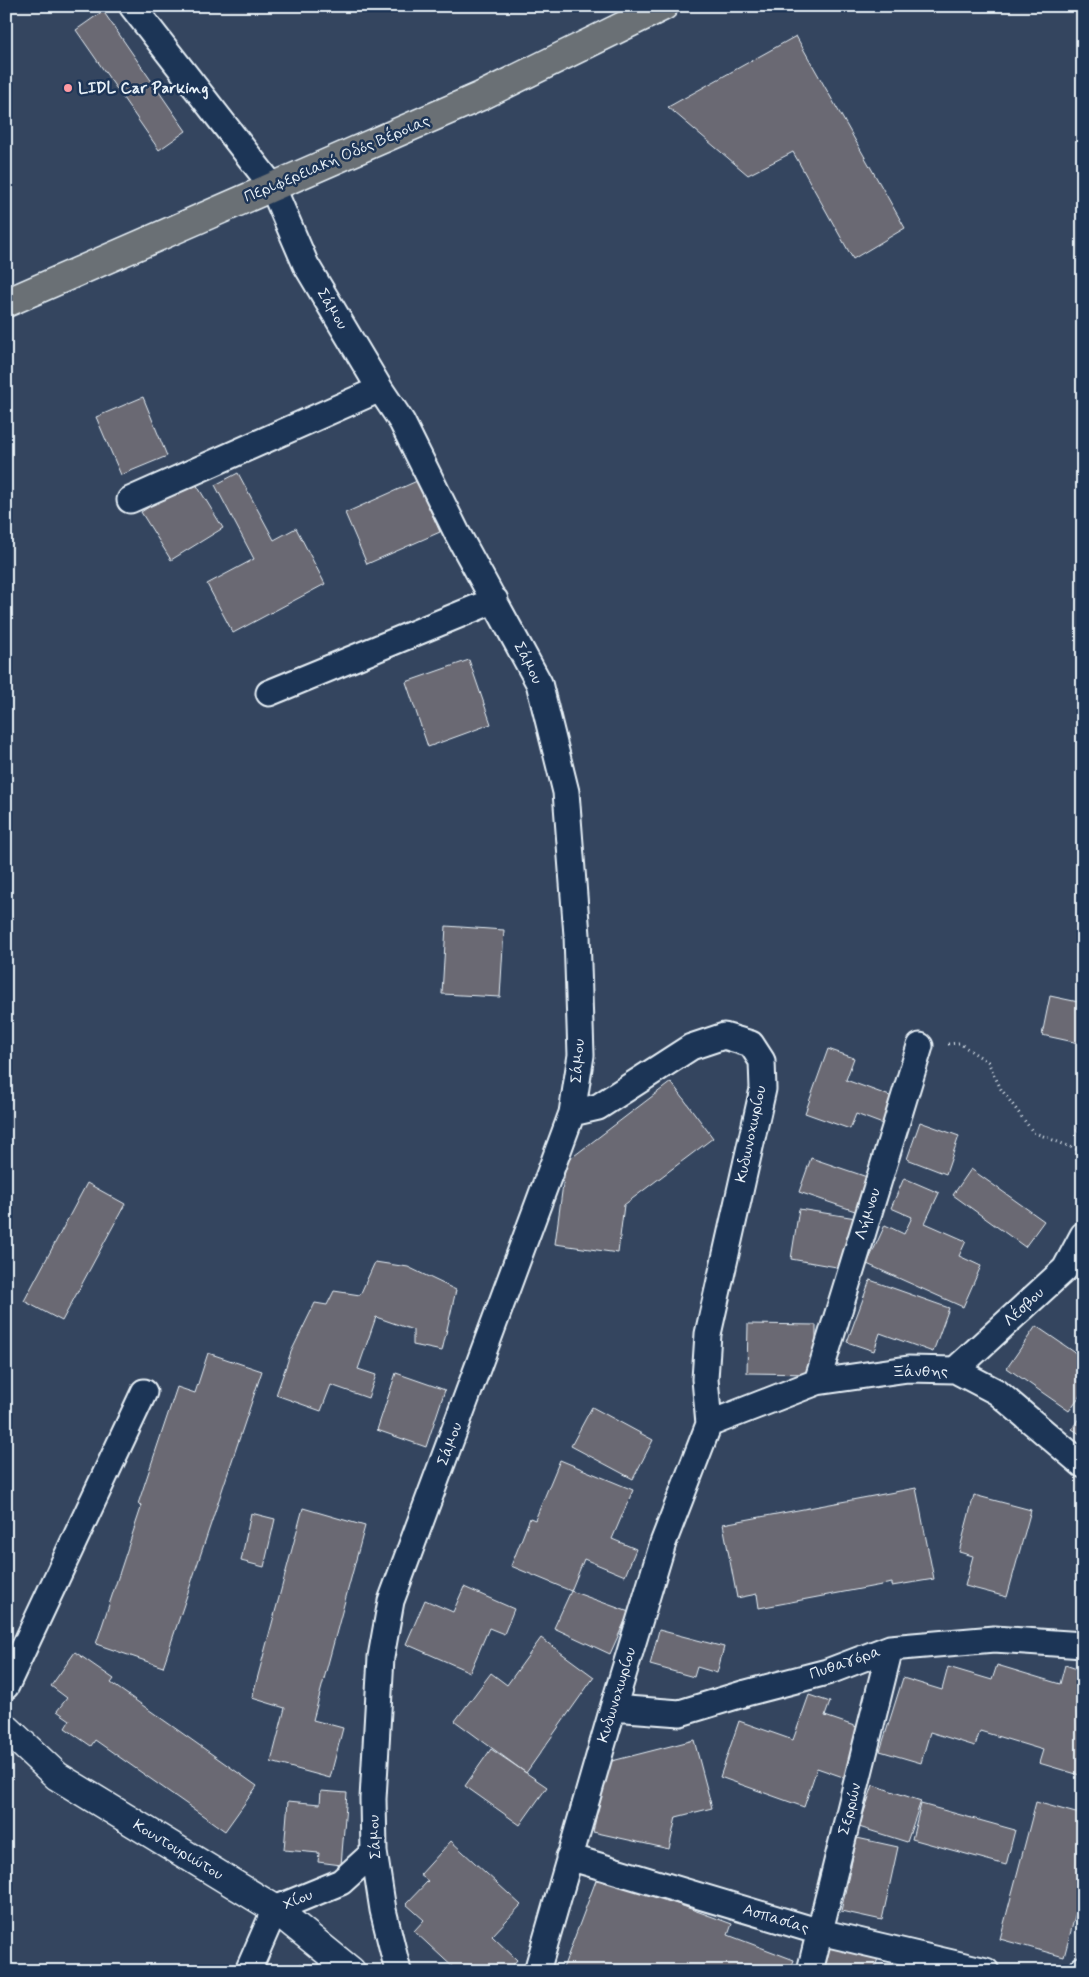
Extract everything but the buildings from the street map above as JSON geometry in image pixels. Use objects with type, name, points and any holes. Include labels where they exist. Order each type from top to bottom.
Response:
[{"type":"main road","name":"Περιφερειακή Οδός Βέροιας","points":[[6,303],[481,96],[664,6]]},
{"type":"street","name":"Σάμου","points":[[132,6],[272,186],[306,265],[380,389],[402,422],[457,533],[539,683],[566,792],[577,935],[581,1055],[572,1113],[391,1601],[380,1657],[373,1799],[374,1852],[383,1910],[398,1971]]},
{"type":"street","points":[[130,500],[380,389]]},
{"type":"street","points":[[269,693],[495,600]]},
{"type":"street","name":"Κυδωνοχωρίου","points":[[537,1971],[663,1543],[709,1424],[704,1379],[708,1334],[763,1089],[762,1061],[751,1044],[724,1036],[692,1047],[598,1107],[572,1113]]},
{"type":"street","name":"Λήμνου","points":[[817,1382],[920,1046]]},
{"type":"street","name":"Λέσβου","points":[[955,1370],[1065,1269],[1082,1239]]},
{"type":"street","name":"Ξάνθης","points":[[817,1382],[908,1369],[955,1370],[997,1392],[1083,1465]]},
{"type":"street","points":[[709,1424],[817,1382]]},
{"type":"street","points":[[6,1686],[144,1392]]},
{"type":"street","name":"Πυθαγόρα","points":[[613,1708],[680,1713],[746,1693],[827,1672],[890,1648],[994,1639],[1083,1645]]},
{"type":"street","name":"Σερρών","points":[[810,1971],[890,1648]]},
{"type":"street","name":"Κουντουριώτου","points":[[6,1728],[57,1776],[275,1909],[351,1971]]},
{"type":"street","name":"Χίου","points":[[248,1971],[275,1909],[341,1882],[374,1852]]},
{"type":"street","name":"Ασπασίας","points":[[570,1857],[820,1932],[906,1962],[986,1971]]},
{"type":"path","points":[[920,1046],[959,1043],[988,1062],[1001,1089],[1033,1132],[1078,1150],[1083,1155]]},
{"type":"place","name":"LIDL Car Parking","points":[[68,88]]}]
